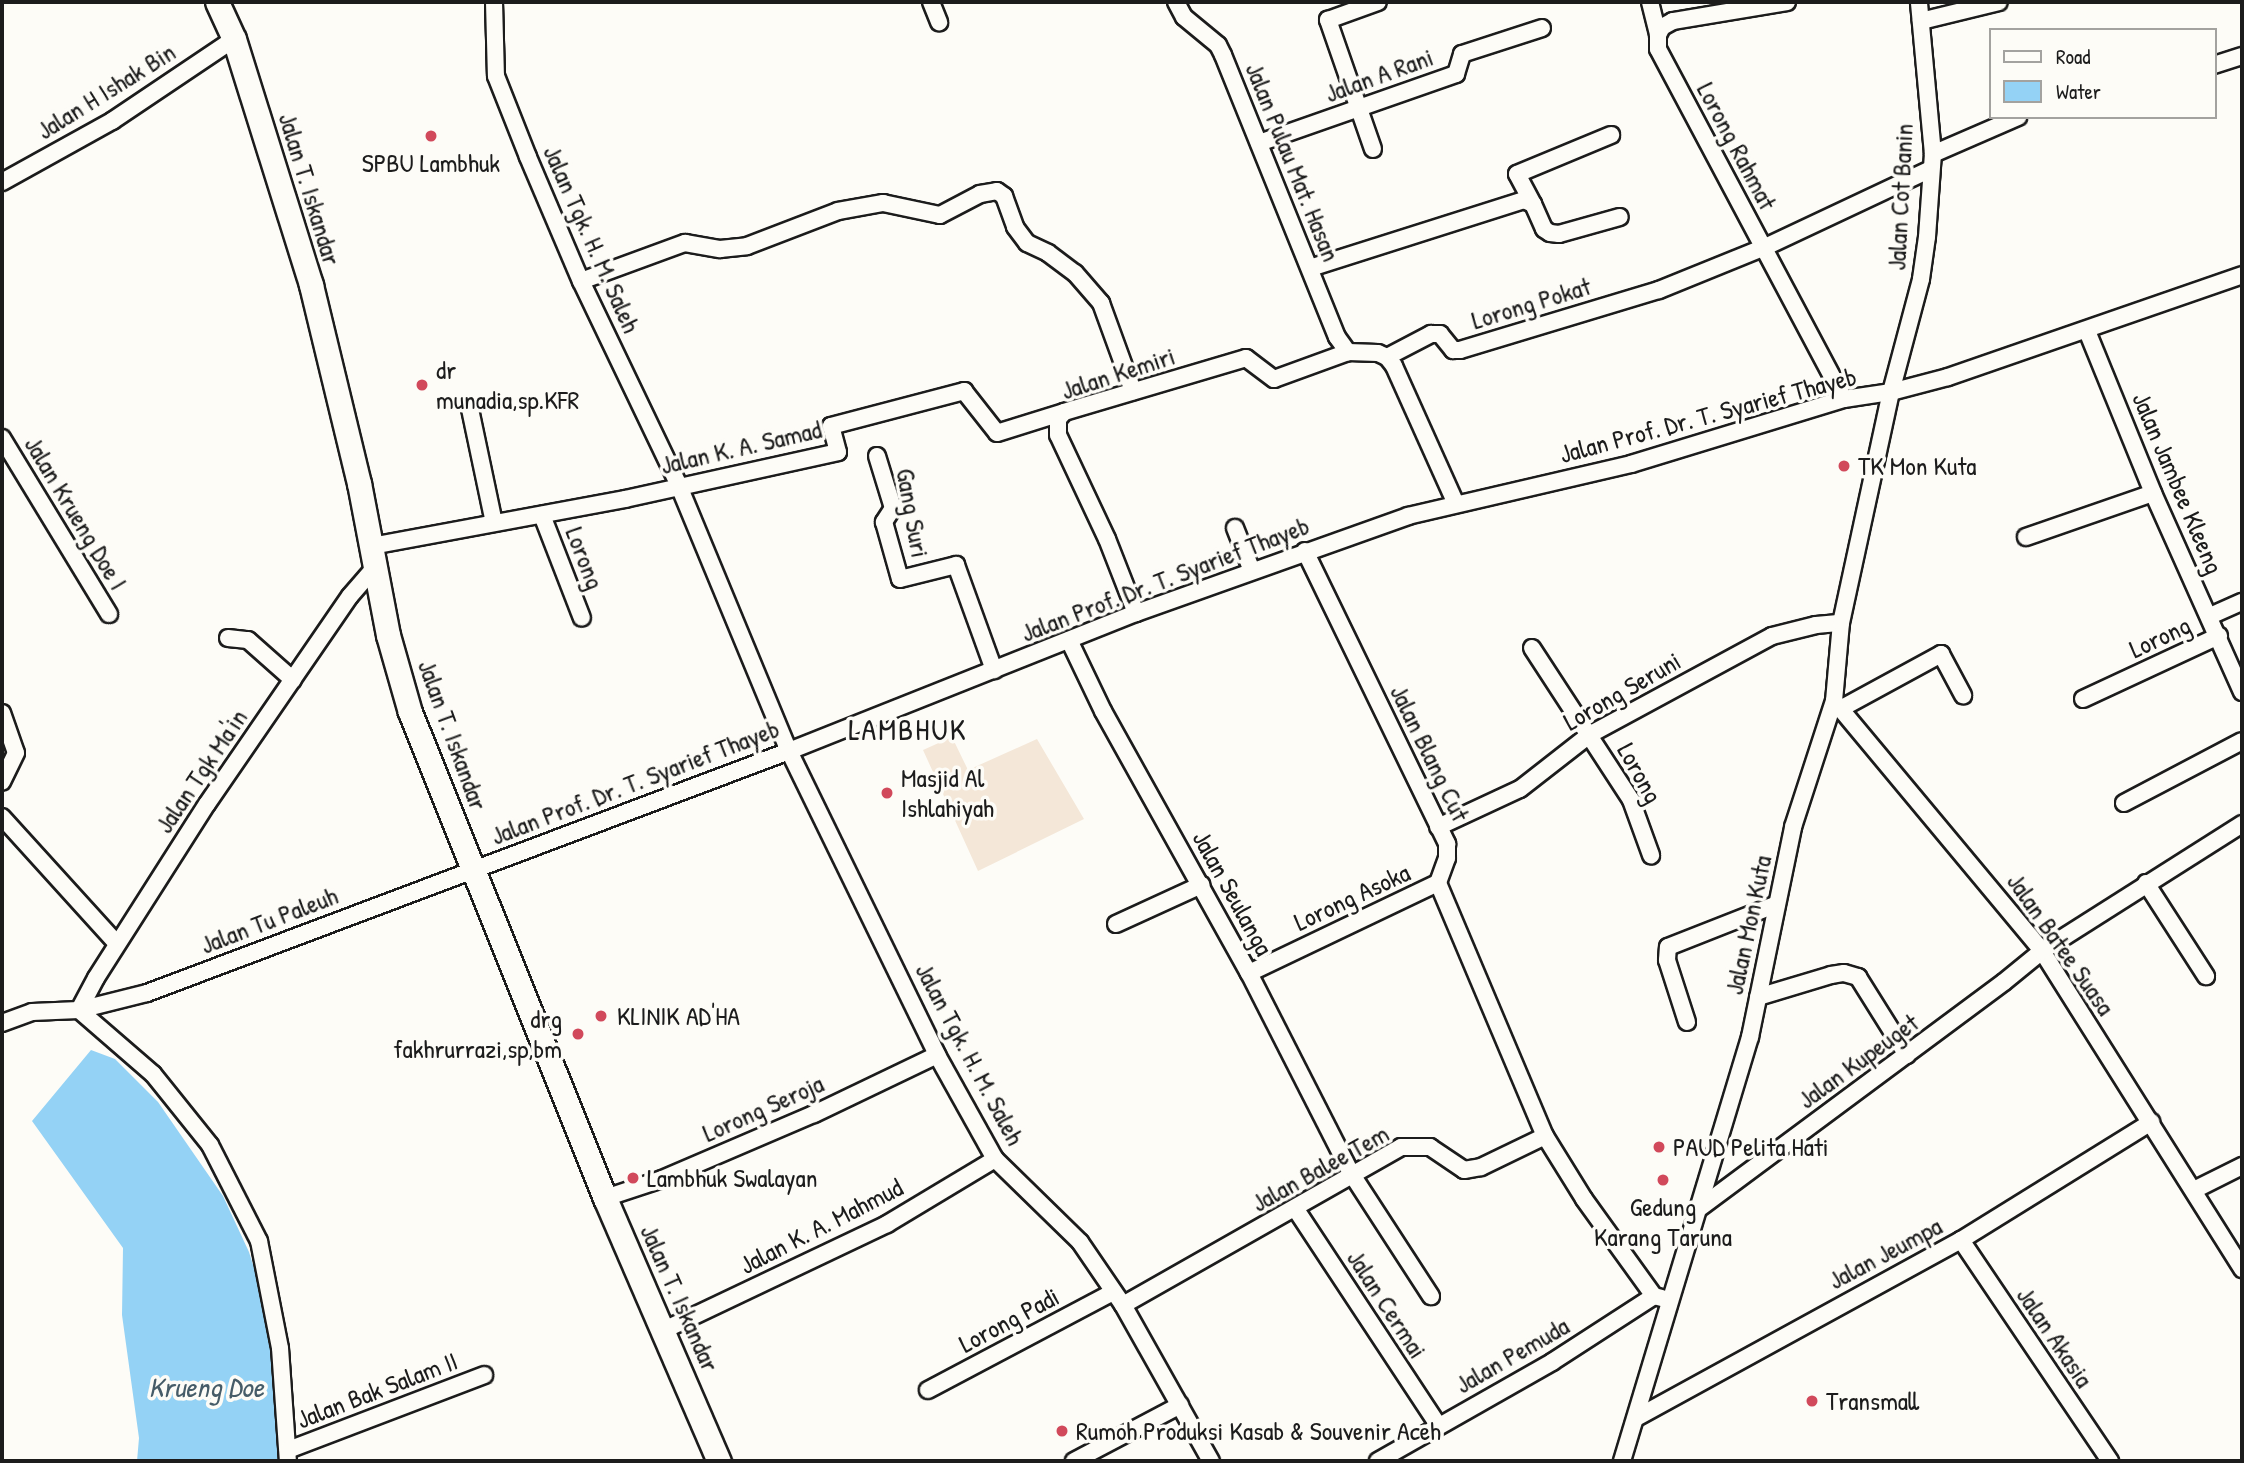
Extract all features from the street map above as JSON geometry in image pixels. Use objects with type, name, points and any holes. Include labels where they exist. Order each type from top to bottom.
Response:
[{"type":"street","name":"Jalan T. Iskandar","points":[[217,2],[234,39],[311,285],[374,557],[388,635],[410,712],[605,1198],[719,1461]]},
{"type":"street","name":"Jalan Tgk. H. M. Saleh","points":[[494,2],[496,76],[581,281],[679,486],[789,751],[937,1055],[995,1159],[1080,1242],[1118,1298],[1210,1461]]},
{"type":"street","points":[[931,2],[939,22]]},
{"type":"street","name":"Jalan Pulau Mat. Hasan","points":[[1176,2],[1184,16],[1218,46],[1338,337],[1348,352]]},
{"type":"street","points":[[1373,149],[1328,20],[1378,2]]},
{"type":"street","name":"Lorong Rahmat","points":[[1650,2],[1658,35],[1658,49],[1844,399]]},
{"type":"street","points":[[1658,35],[1662,27],[1673,21],[1787,2]]},
{"type":"street","name":"Jalan Cot Banin","points":[[1891,392],[1921,279],[1927,237],[1932,162],[1919,2]]},
{"type":"street","points":[[1921,21],[1998,2]]},
{"type":"street","name":"Jalan A Rani","points":[[1259,143],[1456,74],[1462,54],[1542,28]]},
{"type":"street","name":"Jalan H Ishak Bin","points":[[2,182],[112,121],[234,39]]},
{"type":"street","points":[[2216,64],[2242,56]]},
{"type":"street","points":[[1765,247],[2014,119]]},
{"type":"street","points":[[1611,135],[1517,174],[1544,229],[1550,233],[1559,234],[1619,217]]},
{"type":"street","points":[[581,281],[685,243],[720,249],[747,246],[838,211],[883,203],[940,215],[980,194],[997,191],[1004,196],[1015,227],[1027,243],[1048,253],[1075,273],[1101,303],[1133,391]]},
{"type":"street","points":[[1310,268],[1518,202],[1529,200],[1533,204]]},
{"type":"street","name":"Lorong Pokat","points":[[1387,357],[1431,334],[1440,334],[1454,351],[1460,351],[1659,290],[1765,247]]},
{"type":"street","name":"Jalan Prof. Dr. T. Syarief Thayeb","points":[[473,870],[789,751],[1136,612],[1408,516],[1631,464],[1844,399],[1891,392],[1960,374],[2242,275]]},
{"type":"street","name":"Jalan Jambee Kleeng","points":[[2087,331],[2153,493],[2242,692]]},
{"type":"street","points":[[1348,352],[1387,357],[1456,504]]},
{"type":"street","name":"Jalan Kemiri","points":[[1136,612],[1107,539],[1058,435],[1058,419],[1064,412],[1246,358],[1274,379],[1348,352]]},
{"type":"street","name":"Jalan K. A. Samad","points":[[374,557],[494,523],[838,452],[831,426],[964,391],[997,433],[1064,412]]},
{"type":"street","name":"Jalan Mon Kuta","points":[[1622,1461],[1701,1207],[1724,1116],[1750,1037],[1793,827],[1838,704],[1841,623],[1891,392]]},
{"type":"street","points":[[470,409],[494,523]]},
{"type":"street","name":"Jalan Krueng Doe I","points":[[2,438],[109,614]]},
{"type":"street","name":"Gang Suri","points":[[877,456],[893,508],[884,522],[900,579],[956,565],[994,670]]},
{"type":"street","points":[[2026,537],[2153,493]]},
{"type":"street","name":"Lorong","points":[[542,514],[582,618]]},
{"type":"street","points":[[1235,528],[1252,571]]},
{"type":"street","name":"Jalan Blang Cut","points":[[1306,551],[1447,844],[1447,858],[1438,883]]},
{"type":"street","name":"Jalan Tgk Ma'in","points":[[79,1010],[117,944],[207,804],[374,557]]},
{"type":"street","name":"Lorong","points":[[2210,616],[2242,602]]},
{"type":"street","name":"Lorong Seruni","points":[[1438,827],[1520,789],[1589,735],[1772,636],[1816,625],[1841,623]]},
{"type":"street","name":"Lorong","points":[[2083,699],[2219,636]]},
{"type":"street","points":[[228,638],[248,640],[293,680]]},
{"type":"street","name":"Jalan Seulanga","points":[[1069,640],[1103,711],[1249,972],[1352,1172],[1431,1296]]},
{"type":"street","name":"Lorong","points":[[1532,648],[1631,800],[1651,855]]},
{"type":"street","points":[[1838,704],[1941,654],[1963,695]]},
{"type":"street","name":"Jalan Batee Suasa","points":[[1838,704],[2042,951],[2242,1269]]},
{"type":"street","points":[[2,713],[16,753],[2,782]]},
{"type":"street","points":[[2124,803],[2242,741]]},
{"type":"street","points":[[2,817],[117,944]]},
{"type":"street","name":"Jalan Kupeuget","points":[[1701,1207],[1907,1055],[2042,951],[2242,824]]},
{"type":"street","name":"Jalan Tu Paleuh","points":[[2,1023],[32,1012],[79,1010],[146,993],[473,870]]},
{"type":"street","points":[[1438,883],[1545,1136],[1584,1199],[1654,1296],[1672,1300]]},
{"type":"street","name":"Lorong Asoka","points":[[1249,972],[1438,883]]},
{"type":"street","points":[[2146,883],[2206,976]]},
{"type":"street","points":[[1116,924],[1200,886]]},
{"type":"street","points":[[1687,1022],[1667,960],[1668,947],[1777,904]]},
{"type":"street","points":[[1758,997],[1830,975],[1844,973],[1858,977],[1907,1055]]},
{"type":"street","points":[[79,1010],[153,1074],[210,1145],[260,1241],[280,1348],[288,1456]]},
{"type":"street","name":"Lorong Seroja","points":[[605,1198],[662,1179],[814,1114],[937,1055]]},
{"type":"street","name":"Jalan Jeumpa","points":[[1636,1418],[1961,1240],[2151,1122]]},
{"type":"street","name":"Jalan Balee Tem","points":[[1118,1298],[1295,1208],[1352,1172],[1401,1147],[1430,1147],[1464,1170],[1481,1167],[1545,1136]]},
{"type":"street","name":"Jalan K. A. Mahmud","points":[[664,1330],[887,1224],[995,1159]]},
{"type":"street","points":[[2194,1190],[2242,1166]]},
{"type":"street","name":"Jalan Cermai","points":[[1295,1208],[1439,1426]]},
{"type":"street","name":"Jalan Akasia","points":[[1961,1240],[2110,1461]]},
{"type":"street","name":"Jalan Pemuda","points":[[1378,1461],[1552,1362],[1654,1296]]},
{"type":"street","name":"Lorong Padi","points":[[928,1390],[1118,1298]]},
{"type":"street","name":"Jalan Bak Salam II","points":[[288,1456],[484,1375]]},
{"type":"street","points":[[1074,1461],[1180,1405]]},
{"type":"shaded area","points":[[952,737],[968,770],[1037,739],[1084,819],[978,871],[923,750]]},
{"type":"water","name":"Krueng Doe","points":[[91,1050],[115,1059],[158,1102],[223,1196],[249,1252],[267,1309],[279,1386],[282,1461],[137,1461],[139,1438],[122,1315],[123,1248],[32,1121]]},
{"type":"place","name":"SPBU Lambhuk","points":[[431,136]]},
{"type":"place","name":"dr munadia,sp.KFR","points":[[422,385]]},
{"type":"place","name":"TK Mon Kuta","points":[[1844,466]]},
{"type":"place","name":"Masjid Al Ishlahiyah","points":[[887,793]]},
{"type":"place","name":"KLINIK AD'HA","points":[[601,1016]]},
{"type":"place","name":"drg fakhrurrazi,sp,bm","points":[[578,1034]]},
{"type":"place","name":"PAUD Pelita Hati","points":[[1659,1147]]},
{"type":"place","name":"Lambhuk Swalayan","points":[[633,1178]]},
{"type":"place","name":"Gedung Karang Taruna","points":[[1663,1180]]},
{"type":"place","name":"Transmall","points":[[1812,1401]]},
{"type":"place","name":"Rumoh Produksi Kasab & Souvenir Aceh","points":[[1062,1431]]},
{"type":"district","name":"LAMBHUK","points":[[908,729]]}]
